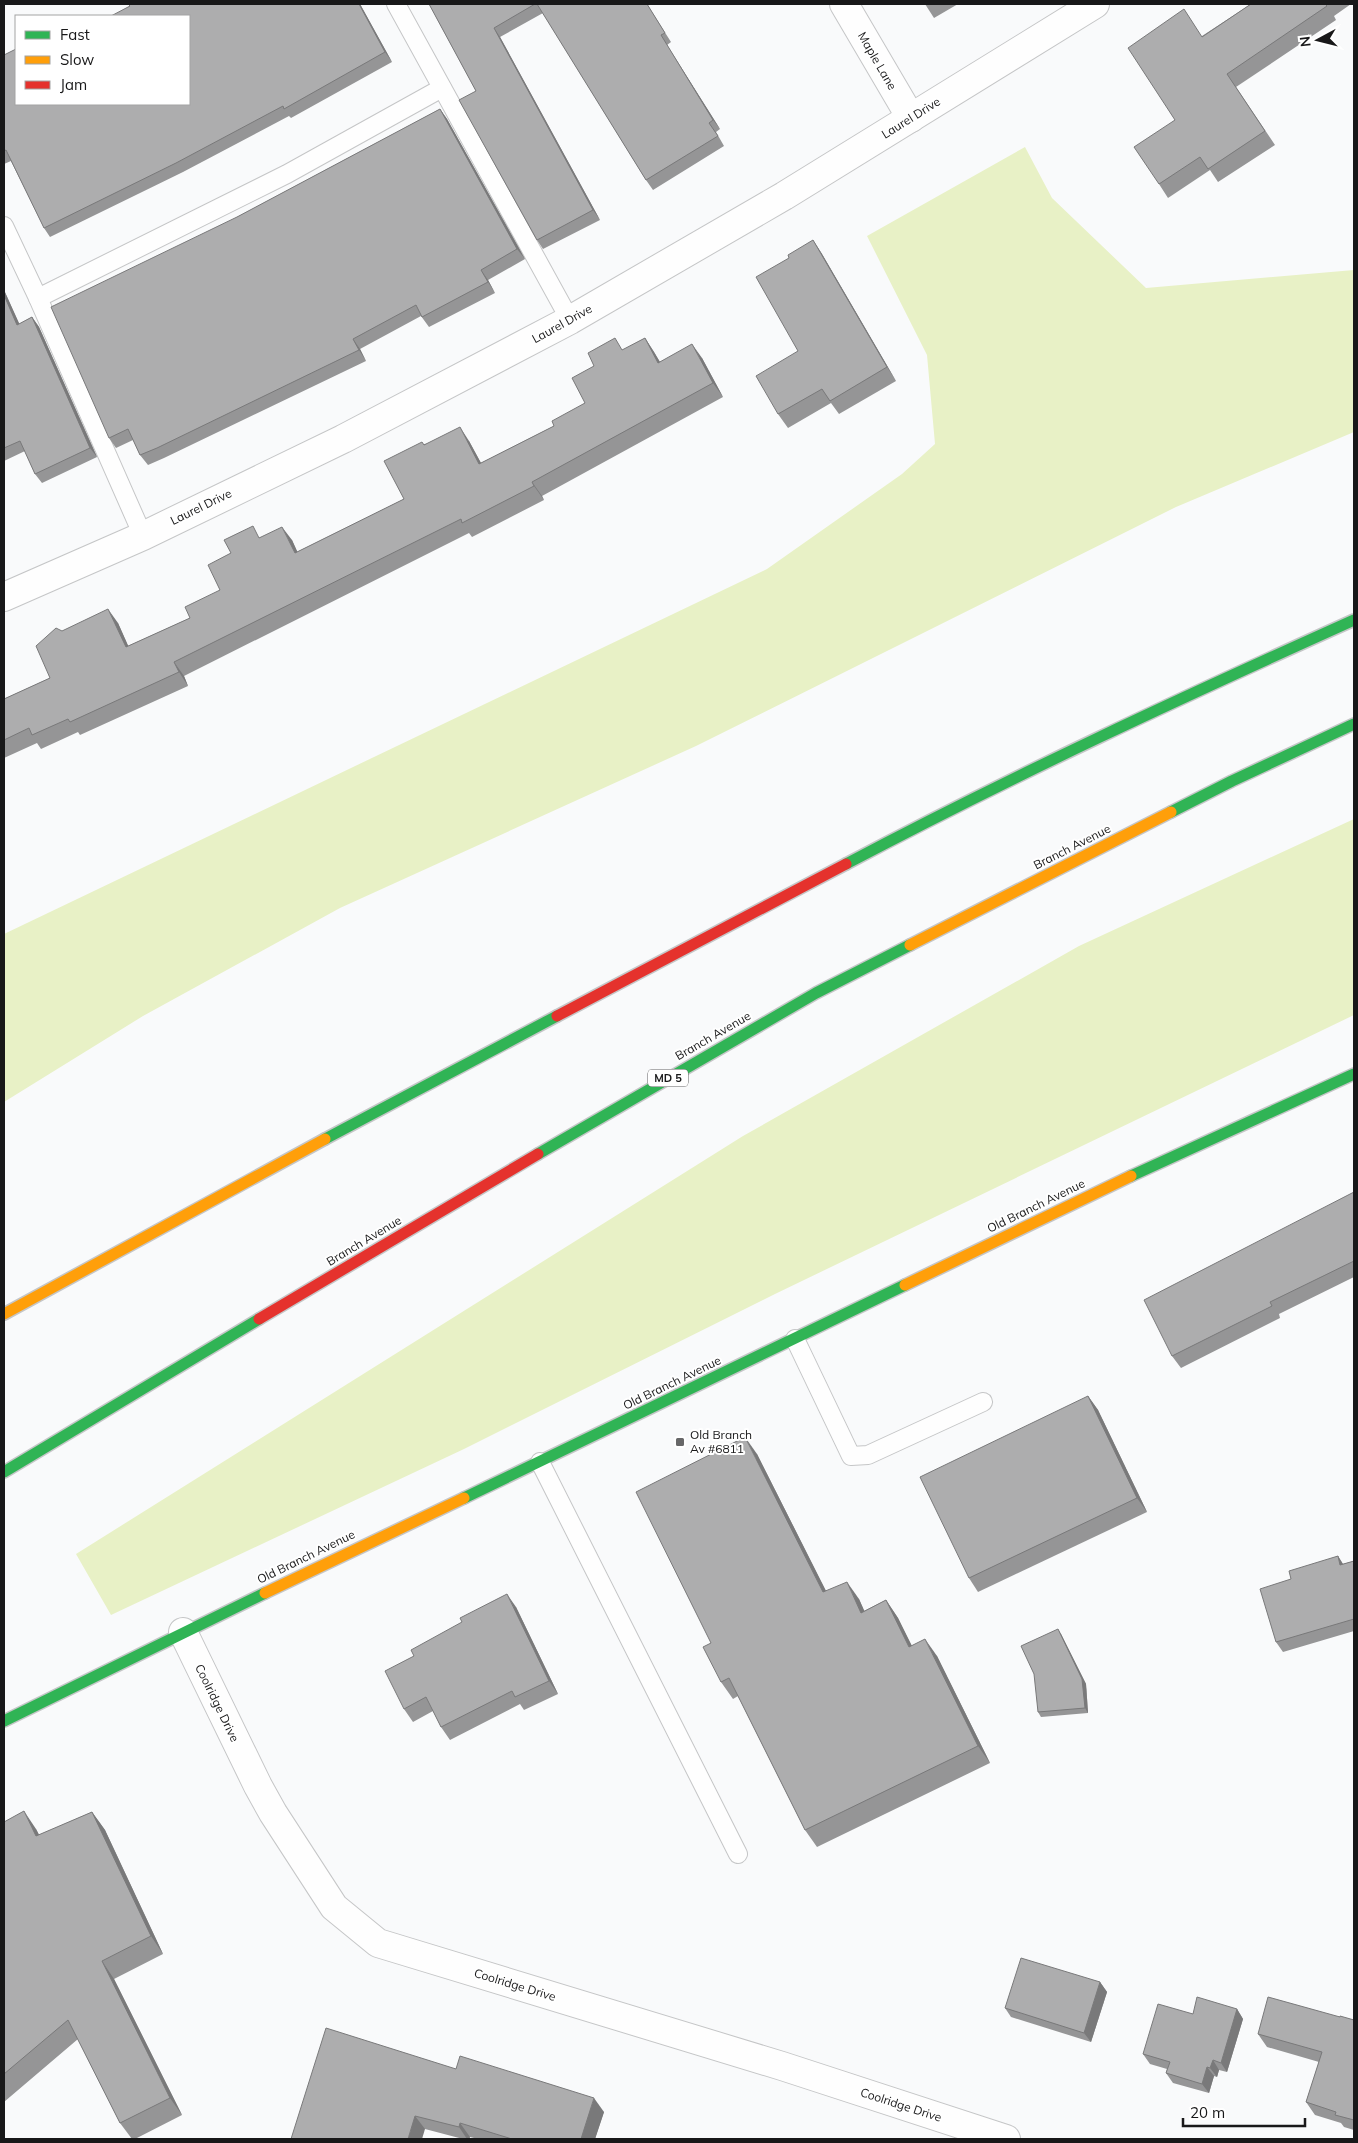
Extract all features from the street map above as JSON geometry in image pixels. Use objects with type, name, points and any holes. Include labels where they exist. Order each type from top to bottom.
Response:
[{"type":"main road","points":[[4,1314],[368,1116],[934,817],[1243,670],[1354,620]]},
{"type":"main road","name":"Branch Avenue","points":[[4,1472],[532,1157],[816,993],[1232,781],[1354,724]]},
{"type":"main road","name":"Old Branch Avenue","points":[[4,1721],[183,1632],[795,1339],[1114,1182],[1354,1074]]},
{"type":"street","name":"Maple Lane","points":[[844,4],[911,118]]},
{"type":"street","name":"Laurel Drive","points":[[4,597],[142,536],[343,439],[570,320],[784,196],[1095,4]]},
{"type":"street","name":"Coolridge Drive","points":[[183,1632],[272,1813],[334,1907],[378,1943],[782,2066],[1006,2139]]},
{"type":"lane","points":[[396,4],[570,320]]},
{"type":"lane","points":[[38,298],[287,174],[442,88]]},
{"type":"lane","points":[[4,226],[38,298],[142,536]]},
{"type":"lane","points":[[795,1339],[851,1456],[868,1456],[983,1402]]},
{"type":"lane","points":[[540,1462],[738,1854]]},
{"type":"green space","points":[[1025,147],[1052,198],[1146,288],[1354,270],[1354,432],[1176,507],[696,746],[340,908],[143,1016],[4,1102],[4,934],[767,569],[902,474],[935,444],[927,355],[867,236]]},
{"type":"green space","points":[[1354,819],[1354,1015],[775,1294],[464,1449],[111,1615],[76,1554],[743,1136],[1079,946]]},
{"type":"building","points":[[128,4],[359,4],[385,52],[284,109],[283,106],[176,163],[44,228],[6,150],[4,151],[4,55],[15,50],[15,105],[190,105],[190,15],[113,15],[130,6]]},
{"type":"building","points":[[429,4],[535,4],[494,28],[593,210],[537,240],[459,100],[476,91]]},
{"type":"building","points":[[537,4],[647,4],[665,33],[661,35],[713,120],[709,123],[718,136],[646,180]]},
{"type":"building","points":[[1251,4],[1325,4],[1327,6],[1227,74],[1265,131],[1208,169],[1200,157],[1159,184],[1134,147],[1175,120],[1128,48],[1184,9],[1202,37]]},
{"type":"building","points":[[440,109],[517,249],[481,270],[488,282],[422,317],[416,305],[353,339],[359,350],[140,455],[128,429],[109,438],[51,307],[237,217]]},
{"type":"building","points":[[813,240],[887,367],[830,401],[822,389],[778,414],[756,376],[798,351],[756,277],[789,258],[788,255]]},
{"type":"building","points":[[4,295],[17,325],[32,317],[90,448],[35,474],[20,441],[4,448]]},
{"type":"building","points":[[615,338],[622,350],[645,338],[658,363],[692,344],[713,383],[532,482],[534,486],[462,523],[461,519],[174,662],[179,672],[70,722],[68,719],[32,735],[29,728],[4,740],[4,699],[50,678],[36,646],[56,628],[62,631],[108,609],[126,647],[190,618],[185,607],[220,590],[208,565],[231,553],[224,540],[253,526],[259,538],[282,527],[295,553],[404,499],[384,461],[422,442],[424,445],[460,427],[479,464],[554,426],[552,421],[585,403],[572,378],[594,366],[588,353]]},
{"type":"building","points":[[1354,1192],[1354,1261],[1270,1302],[1272,1306],[1172,1356],[1144,1300]]},
{"type":"building","points":[[1088,1396],[1137,1498],[969,1578],[920,1477]]},
{"type":"building","points":[[745,1437],[823,1592],[847,1582],[861,1613],[886,1600],[909,1647],[925,1639],[978,1746],[805,1830],[729,1678],[721,1682],[703,1647],[711,1643],[636,1492]]},
{"type":"building","points":[[1338,1556],[1340,1565],[1354,1561],[1354,1619],[1276,1642],[1260,1589],[1291,1579],[1289,1571]]},
{"type":"building","points":[[507,1594],[549,1681],[515,1697],[512,1691],[441,1727],[426,1697],[404,1709],[385,1671],[414,1656],[411,1650],[462,1622],[460,1618]]},
{"type":"building","points":[[1058,1629],[1082,1679],[1085,1708],[1038,1712],[1034,1674],[1021,1646]]},
{"type":"building","points":[[24,1811],[36,1836],[92,1812],[151,1936],[102,1961],[170,2098],[120,2123],[68,2020],[4,2074],[4,1822]]},
{"type":"building","points":[[1021,1958],[1100,1982],[1084,2033],[1005,2008]]},
{"type":"building","points":[[1197,1997],[1237,2009],[1221,2063],[1213,2060],[1210,2068],[1207,2067],[1202,2084],[1166,2073],[1170,2062],[1143,2054],[1158,2004],[1193,2014]]},
{"type":"building","points":[[1268,1997],[1354,2020],[1354,2120],[1335,2115],[1336,2112],[1306,2102],[1322,2052],[1258,2034]]},
{"type":"building","points":[[326,2028],[456,2069],[460,2056],[594,2098],[581,2139],[512,2139],[460,2123],[459,2127],[415,2116],[408,2139],[291,2139]]},
{"type":"traffic: fast","points":[[846,864],[908,831],[1098,738],[1354,620]]},
{"type":"traffic: fast","points":[[1171,812],[1232,781],[1354,724]]},
{"type":"traffic: fast","points":[[538,1154],[816,993],[910,945]]},
{"type":"traffic: fast","points":[[325,1139],[557,1016]]},
{"type":"traffic: fast","points":[[1131,1176],[1354,1074]]},
{"type":"traffic: fast","points":[[464,1498],[905,1285]]},
{"type":"traffic: fast","points":[[4,1472],[259,1319]]},
{"type":"traffic: fast","points":[[4,1721],[265,1593]]},
{"type":"traffic: slow","points":[[910,945],[1171,812]]},
{"type":"traffic: slow","points":[[4,1314],[325,1139]]},
{"type":"traffic: slow","points":[[905,1285],[1131,1176]]},
{"type":"traffic: slow","points":[[265,1593],[464,1498]]},
{"type":"traffic: jam","points":[[557,1016],[846,864]]},
{"type":"traffic: jam","points":[[259,1319],[538,1154]]},
{"type":"place","name":"Old Branch Av #6811","points":[[680,1442]]}]
